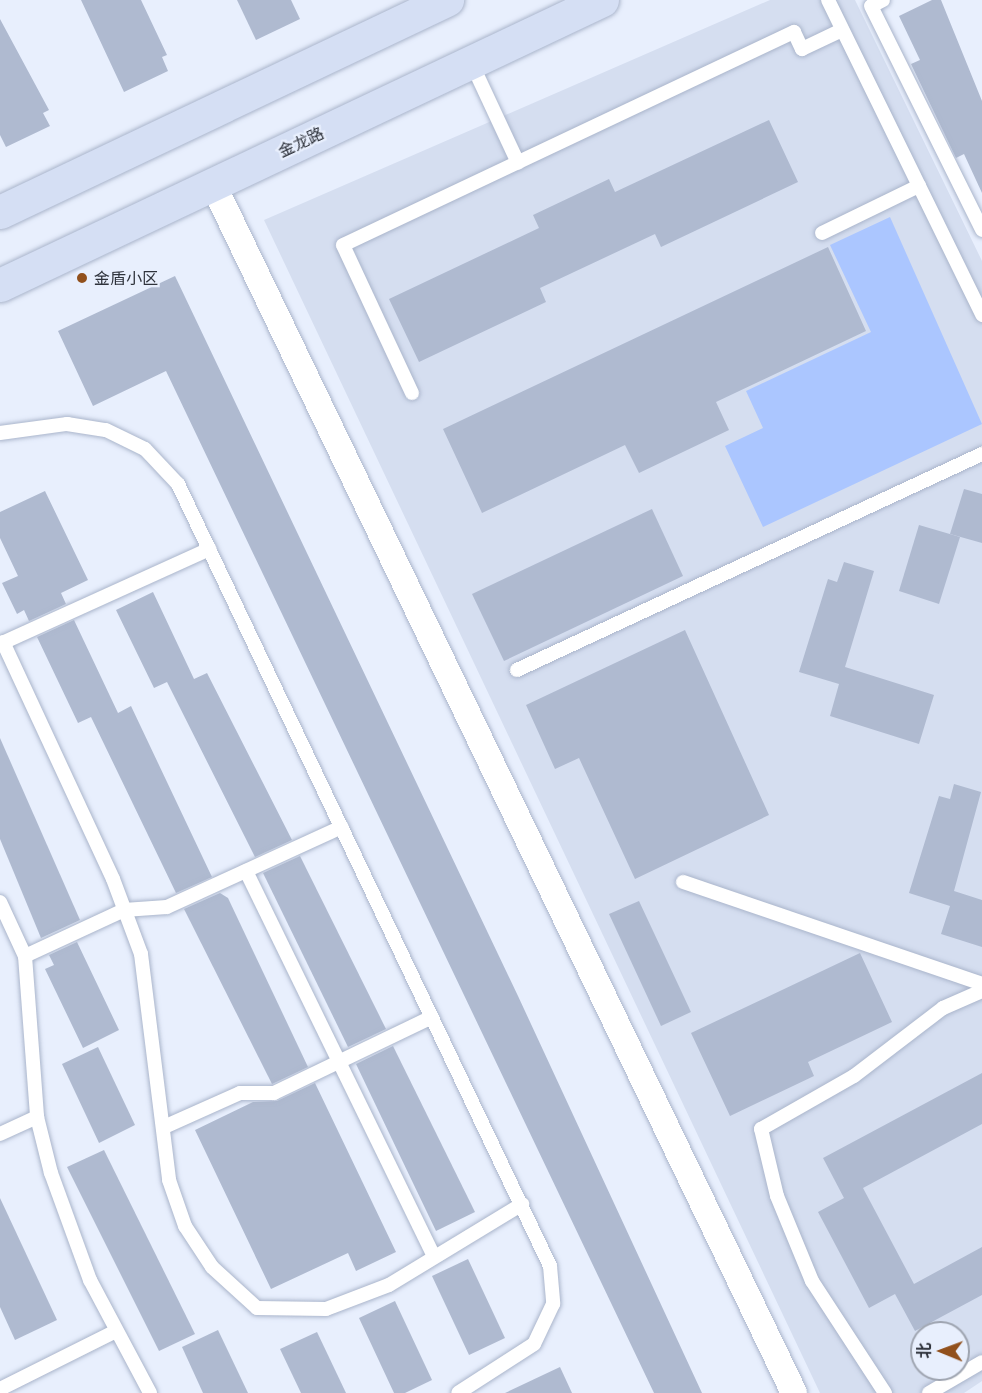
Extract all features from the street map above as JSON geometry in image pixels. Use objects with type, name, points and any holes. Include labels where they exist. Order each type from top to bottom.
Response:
[{"type":"main road","points":[[0,212],[447,0]]},
{"type":"main road","name":"金龙路","points":[[0,285],[602,0]]},
{"type":"street","points":[[213,184],[794,1393]]},
{"type":"lane","points":[[828,0],[982,315]]},
{"type":"lane","points":[[883,0],[871,6],[982,228]]},
{"type":"lane","points":[[412,393],[343,246],[794,32],[802,49],[842,30]]},
{"type":"lane","points":[[471,62],[518,163]]},
{"type":"lane","points":[[822,233],[919,186]]},
{"type":"lane","points":[[0,433],[67,424],[124,436],[145,449],[178,484],[342,827],[550,1266],[549,1318],[524,1355],[459,1393]]},
{"type":"lane","points":[[517,670],[982,454]]},
{"type":"lane","points":[[209,549],[2,643],[124,910],[141,954],[169,1180],[185,1226],[212,1267],[257,1308],[305,1311],[346,1304],[522,1204]]},
{"type":"lane","points":[[25,956],[124,910],[167,907],[342,827]]},
{"type":"lane","points":[[246,871],[434,1256]]},
{"type":"lane","points":[[683,882],[982,984]]},
{"type":"lane","points":[[0,902],[25,956],[37,1117],[68,1227],[114,1332],[150,1393]]},
{"type":"lane","points":[[885,1393],[812,1281],[777,1196],[761,1129],[854,1076],[943,1008],[982,991]]},
{"type":"lane","points":[[164,1127],[240,1093],[274,1093],[432,1017]]},
{"type":"lane","points":[[0,1134],[37,1117]]},
{"type":"lane","points":[[0,1389],[114,1332]]},
{"type":"lane","points":[[929,1393],[982,1362]]},
{"type":"shaded area","points":[[770,0],[855,0],[982,261],[982,1381],[964,1393],[820,1393],[264,220]]},
{"type":"shaded area","points":[[890,217],[982,424],[763,527],[725,446],[763,428],[746,391],[871,332],[830,245]]},
{"type":"building","points":[[81,0],[141,0],[167,55],[162,57],[168,71],[124,92]]},
{"type":"building","points":[[237,0],[291,0],[300,19],[256,40]]},
{"type":"building","points":[[932,0],[941,0],[982,101],[982,193],[964,154],[956,158],[911,64],[920,60],[899,16]]},
{"type":"building","points":[[0,19],[49,110],[43,113],[50,126],[6,147],[0,135]]},
{"type":"building","points":[[769,120],[798,182],[661,247],[655,234],[540,288],[546,302],[419,362],[389,299],[539,228],[533,215],[609,179],[615,192]]},
{"type":"building","points":[[828,247],[866,331],[716,402],[729,430],[639,473],[625,445],[482,513],[443,429]]},
{"type":"building","points":[[175,276],[518,996],[702,1393],[654,1393],[166,371],[93,406],[58,331]]},
{"type":"building","points":[[964,489],[982,494],[982,543],[950,534]]},
{"type":"building","points":[[45,491],[88,580],[61,593],[66,604],[29,621],[24,610],[17,614],[2,583],[18,576],[0,538],[0,512]]},
{"type":"building","points":[[652,509],[683,576],[504,661],[472,594]]},
{"type":"building","points":[[919,525],[960,537],[939,604],[899,591]]},
{"type":"building","points":[[844,562],[874,571],[845,667],[934,695],[919,744],[830,716],[839,684],[799,672],[828,579],[837,582]]},
{"type":"building","points":[[153,592],[194,679],[207,673],[292,840],[255,857],[167,682],[154,688],[116,610]]},
{"type":"building","points":[[74,620],[118,713],[131,706],[212,877],[176,893],[91,717],[78,723],[37,637]]},
{"type":"building","points":[[685,630],[769,815],[635,879],[579,758],[555,769],[526,705]]},
{"type":"building","points":[[0,738],[80,920],[41,938],[0,839]]},
{"type":"building","points":[[954,784],[981,792],[954,891],[982,900],[982,947],[941,934],[950,906],[909,893],[939,796],[950,799]]},
{"type":"building","points":[[300,856],[386,1029],[348,1047],[263,873]]},
{"type":"building","points":[[220,893],[228,898],[308,1067],[272,1084],[184,909]]},
{"type":"building","points":[[639,901],[691,1012],[661,1026],[609,914]]},
{"type":"building","points":[[77,942],[119,1030],[83,1048],[45,969],[54,965],[49,955]]},
{"type":"building","points":[[860,953],[892,1022],[808,1062],[814,1076],[730,1116],[691,1033]]},
{"type":"building","points":[[393,1046],[475,1212],[436,1231],[356,1064]]},
{"type":"building","points":[[98,1047],[135,1125],[99,1143],[62,1064]]},
{"type":"building","points":[[982,1073],[982,1124],[863,1188],[914,1284],[982,1247],[982,1295],[934,1321],[910,1322],[895,1294],[869,1308],[818,1212],[844,1198],[823,1158]]},
{"type":"building","points":[[315,1083],[396,1252],[356,1271],[348,1253],[271,1289],[195,1130],[253,1102],[277,1101]]},
{"type":"building","points":[[104,1150],[195,1334],[159,1351],[67,1167]]},
{"type":"building","points":[[0,1198],[57,1320],[15,1340],[0,1307]]},
{"type":"building","points":[[468,1259],[505,1338],[469,1355],[432,1276]]},
{"type":"building","points":[[395,1301],[432,1380],[405,1393],[394,1393],[359,1318]]},
{"type":"building","points":[[218,1330],[248,1393],[203,1393],[182,1347]]},
{"type":"building","points":[[317,1332],[346,1393],[301,1393],[280,1349]]},
{"type":"building","points":[[560,1367],[572,1393],[505,1393]]},
{"type":"place","name":"金盾小区","points":[[82,278]]}]
